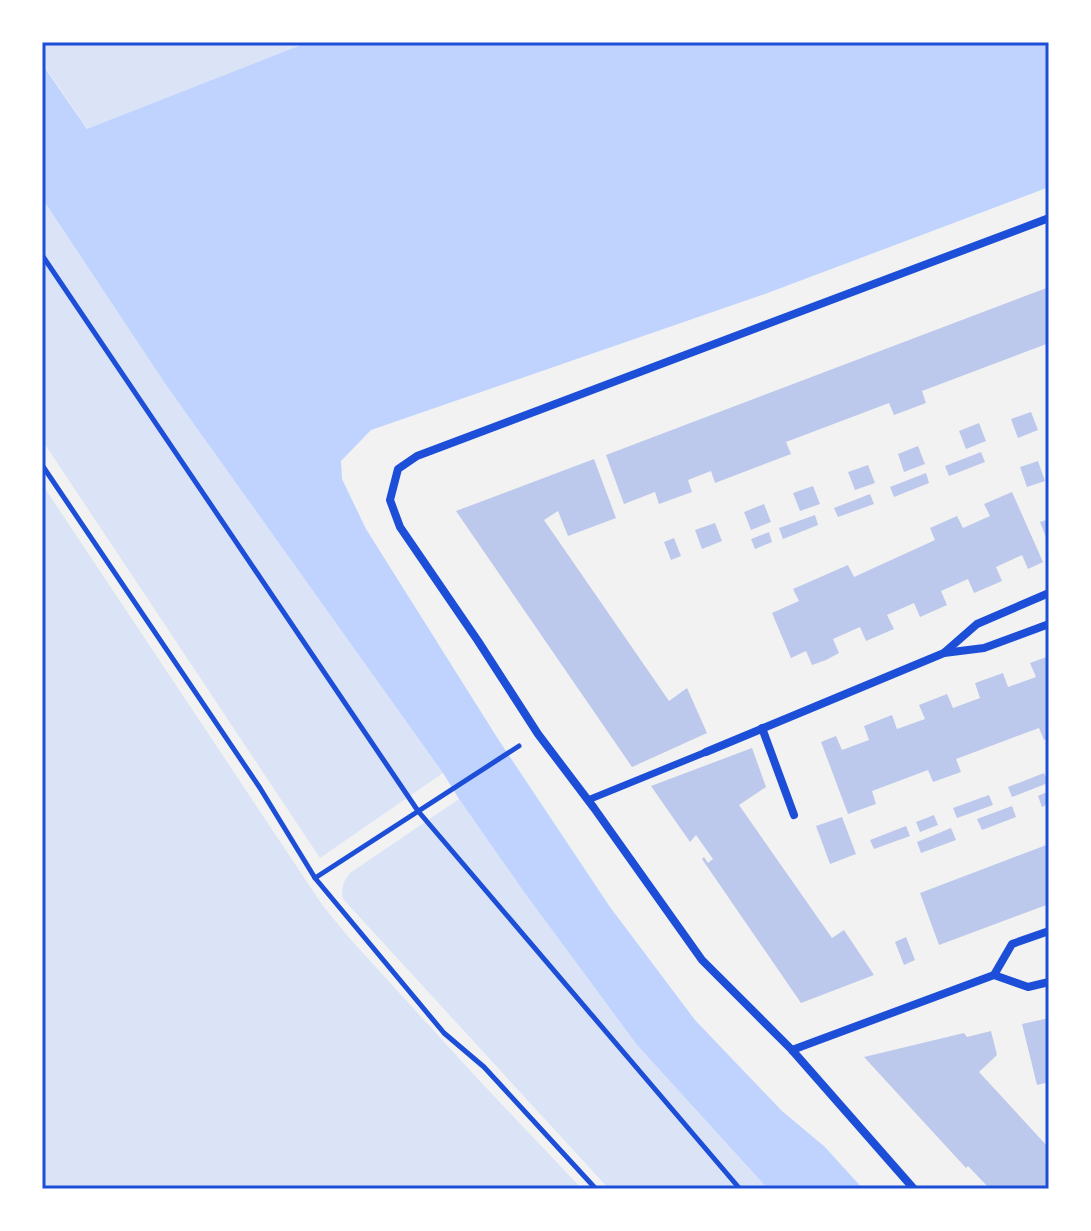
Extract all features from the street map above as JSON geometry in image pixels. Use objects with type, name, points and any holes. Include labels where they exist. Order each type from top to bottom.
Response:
[{"type":"street","points":[[914,1189],[792,1050],[702,960],[538,734],[400,527],[390,500],[398,469],[417,456],[1049,218]]},
{"type":"street","points":[[944,653],[977,624],[1049,593]]},
{"type":"street","points":[[588,800],[944,653],[984,648],[1049,624]]},
{"type":"street","points":[[762,728],[794,815]]},
{"type":"street","points":[[792,1050],[994,975],[1012,944],[1049,931]]},
{"type":"street","points":[[994,975],[1028,987],[1049,982]]},
{"type":"path","points":[[42,255],[418,811],[740,1189]]},
{"type":"path","points":[[42,465],[260,788],[315,878],[444,1033],[484,1067],[596,1189]]},
{"type":"path","points":[[315,878],[520,745]]},
{"type":"shaded area","points":[[42,42],[315,42],[89,131],[42,63]]},
{"type":"shaded area","points":[[42,198],[166,385],[443,773],[320,858],[42,440]]},
{"type":"shaded area","points":[[42,484],[323,906],[477,1078],[582,1189],[42,1189]]},
{"type":"shaded area","points":[[459,799],[637,1045],[768,1189],[609,1189],[343,899],[343,885],[350,873]]},
{"type":"water","points":[[309,42],[1049,42],[1049,187],[765,294],[371,430],[341,461],[342,479],[366,529],[498,739],[610,907],[695,1020],[782,1111],[825,1147],[863,1189],[768,1189],[637,1045],[524,892],[443,773],[166,385],[42,198],[42,64],[87,129]]},
{"type":"building","points":[[1049,287],[1049,343],[922,391],[926,403],[894,415],[889,403],[786,442],[791,454],[715,483],[711,471],[688,480],[692,492],[659,504],[655,492],[624,504],[606,455]]},
{"type":"building","points":[[1031,412],[1038,430],[1018,438],[1011,419]]},
{"type":"building","points":[[979,423],[986,441],[966,449],[959,431]]},
{"type":"building","points":[[918,446],[925,464],[904,472],[898,454]]},
{"type":"building","points":[[981,452],[985,462],[949,476],[945,466]]},
{"type":"building","points":[[594,459],[616,518],[568,536],[558,511],[544,520],[669,701],[687,688],[707,733],[632,767],[456,511]]},
{"type":"building","points":[[1038,461],[1045,481],[1027,487],[1020,467]]},
{"type":"building","points":[[868,465],[875,483],[855,490],[848,472]]},
{"type":"building","points":[[926,473],[929,483],[894,497],[890,487]]},
{"type":"building","points":[[813,486],[820,504],[800,511],[793,493]]},
{"type":"building","points":[[1012,492],[1043,562],[1028,569],[1022,555],[996,567],[1002,581],[974,593],[968,579],[941,591],[947,605],[920,617],[914,603],[887,615],[894,629],[866,641],[860,627],[833,639],[839,653],[826,660],[812,665],[806,651],[791,658],[772,613],[799,601],[793,589],[848,565],[854,577],[935,540],[930,528],[957,516],[963,528],[990,516],[984,504]]},
{"type":"building","points":[[870,494],[874,504],[838,517],[834,508]]},
{"type":"building","points":[[764,504],[771,522],[751,530],[744,512]]},
{"type":"building","points":[[815,515],[818,525],[783,539],[779,528]]},
{"type":"building","points":[[1049,519],[1049,545],[1040,522]]},
{"type":"building","points":[[715,523],[722,541],[702,549],[695,530]]},
{"type":"building","points":[[769,532],[772,542],[755,549],[751,539]]},
{"type":"building","points":[[674,538],[681,556],[671,560],[664,542]]},
{"type":"building","points":[[1049,656],[1049,738],[1044,740],[1039,728],[956,759],[961,772],[933,782],[928,770],[872,791],[876,804],[848,814],[821,742],[836,736],[842,750],[869,740],[864,726],[892,715],[897,729],[925,719],[919,705],[947,694],[953,708],[980,698],[975,683],[1003,673],[1008,687],[1036,677],[1030,663]]},
{"type":"building","points":[[752,748],[766,787],[739,805],[832,938],[844,930],[874,975],[801,1003],[702,859],[704,857],[708,863],[713,859],[696,835],[690,842],[651,786]]},
{"type":"building","points":[[1044,773],[1048,783],[1012,797],[1008,787]]},
{"type":"building","points":[[1049,791],[1049,804],[1042,807],[1038,796]]},
{"type":"building","points":[[989,795],[993,805],[957,818],[953,808]]},
{"type":"building","points":[[1012,806],[1016,817],[982,830],[977,819]]},
{"type":"building","points":[[934,815],[938,825],[920,832],[916,822]]},
{"type":"building","points":[[842,817],[856,854],[830,864],[816,826]]},
{"type":"building","points":[[906,826],[910,836],[874,849],[870,840]]},
{"type":"building","points":[[951,828],[956,840],[921,853],[917,842]]},
{"type":"building","points":[[1049,844],[1049,904],[939,945],[920,893]]},
{"type":"building","points":[[906,937],[915,960],[904,965],[895,942]]},
{"type":"building","points":[[1049,1018],[1049,1082],[1037,1085],[1022,1024]]},
{"type":"building","points":[[991,1031],[997,1055],[979,1072],[1049,1148],[1049,1189],[990,1189],[968,1166],[966,1168],[864,1057],[964,1033],[967,1037]]}]
